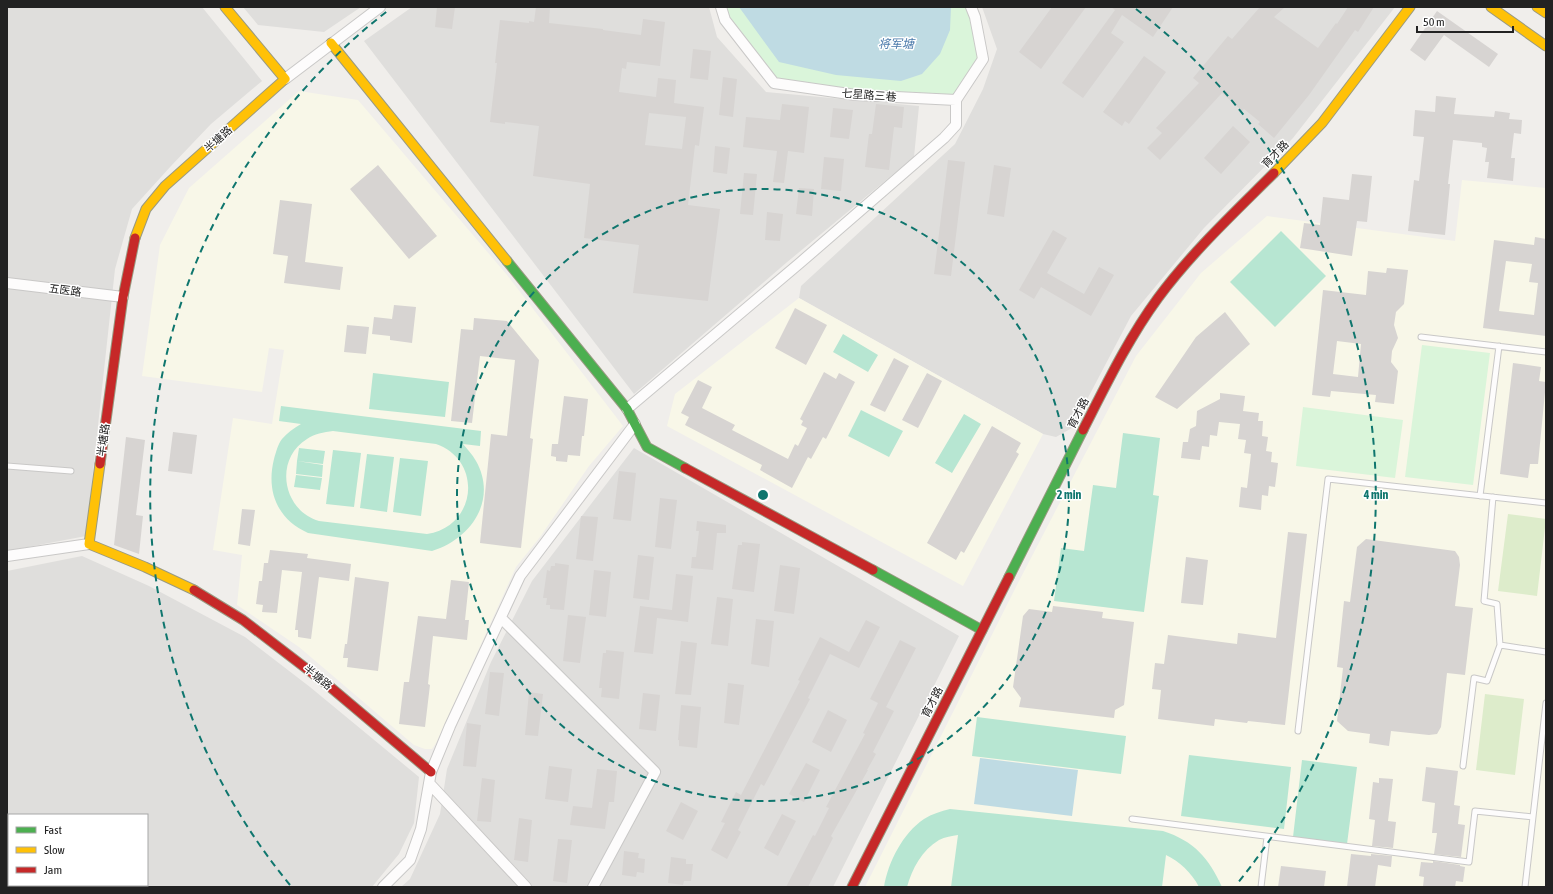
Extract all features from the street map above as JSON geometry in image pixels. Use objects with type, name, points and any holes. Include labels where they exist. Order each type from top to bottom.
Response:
[{"type":"street","points":[[225,7],[285,79],[380,7]]},
{"type":"street","name":"七星路三巷","points":[[721,7],[725,20],[774,83],[856,95],[956,100]]},
{"type":"street","points":[[627,410],[801,262],[944,138],[956,125],[956,100],[983,59],[975,17],[971,7]]},
{"type":"street","name":"育才路","points":[[852,887],[1106,384],[1130,340],[1158,298],[1191,257],[1322,122],[1349,89],[1410,7]]},
{"type":"street","points":[[1491,7],[1546,46]]},
{"type":"street","points":[[1537,7],[1546,13]]},
{"type":"street","points":[[331,44],[627,410],[647,447],[982,630]]},
{"type":"street","name":"半塘路","points":[[285,79],[165,186],[146,210],[135,236],[123,297],[89,544],[145,567],[198,593],[243,620],[329,686],[431,772]]},
{"type":"street","name":"五医路","points":[[7,283],[123,297]]},
{"type":"street","points":[[383,887],[410,860],[421,830],[431,772],[450,726],[520,576],[635,424]]},
{"type":"street","points":[[7,556],[89,544]]},
{"type":"street","points":[[500,618],[655,772],[593,887]]},
{"type":"street","points":[[429,782],[526,887]]},
{"type":"lane","points":[[1421,337],[1546,352]]},
{"type":"lane","points":[[1480,496],[1499,346]]},
{"type":"lane","points":[[7,466],[71,471]]},
{"type":"lane","points":[[1298,731],[1328,479],[1546,503]]},
{"type":"lane","points":[[1463,766],[1474,678],[1487,681],[1500,646],[1498,604],[1484,601],[1493,497]]},
{"type":"lane","points":[[1500,646],[1546,652]]},
{"type":"lane","points":[[1525,887],[1546,703]]},
{"type":"lane","points":[[1132,819],[1469,862],[1475,811],[1533,817]]},
{"type":"lane","points":[[1261,887],[1267,837]]},
{"type":"shaded area","points":[[7,7],[202,7],[262,81],[211,124],[132,209],[115,269],[86,536],[7,551]]},
{"type":"shaded area","points":[[243,7],[361,7],[324,32],[258,25]]},
{"type":"shaded area","points":[[412,7],[709,7],[717,37],[766,92],[919,106],[914,157],[786,263],[634,394],[364,41]]},
{"type":"shaded area","points":[[982,7],[1395,7],[1293,138],[1204,228],[1131,316],[1072,428],[1056,437],[1043,434],[799,298],[801,286],[955,144],[983,89],[997,49]]},
{"type":"shaded area","points":[[299,91],[358,100],[507,275],[623,426],[589,466],[540,537],[516,567],[432,749],[425,749],[414,745],[299,647],[237,605],[242,555],[213,550],[233,418],[272,424],[284,350],[269,348],[262,392],[142,376],[160,245],[189,188]]},
{"type":"shaded area","points":[[1462,180],[1546,188],[1546,887],[865,887],[1018,583],[1136,356],[1201,273],[1267,216],[1455,241]]},
{"type":"shaded area","points":[[799,298],[1043,434],[963,586],[667,426],[675,394]]},
{"type":"shaded area","points":[[634,448],[959,636],[833,887],[401,887],[410,879],[440,814],[447,769],[491,662],[532,581]]},
{"type":"shaded area","points":[[82,556],[149,586],[245,637],[310,687],[419,777],[414,823],[399,854],[372,887],[7,887],[7,571]]},
{"type":"green space","name":"将军塘","points":[[721,7],[971,7],[983,59],[956,100],[774,83]]},
{"type":"green space","points":[[1281,231],[1326,276],[1275,327],[1230,282]]},
{"type":"green space","points":[[843,334],[878,355],[868,372],[833,352]]},
{"type":"green space","points":[[1422,345],[1490,353],[1473,485],[1405,477]]},
{"type":"green space","points":[[373,373],[449,382],[445,417],[369,409]]},
{"type":"green space","points":[[281,406],[481,431],[480,446],[463,444],[476,461],[482,476],[484,490],[482,503],[477,516],[469,528],[458,537],[446,545],[432,551],[308,533],[288,520],[276,503],[273,493],[272,471],[278,446],[286,435],[301,424],[279,421]],"holes":[[[333,431],[436,444],[451,452],[462,464],[467,478],[468,493],[464,507],[456,519],[443,529],[427,534],[319,521],[307,515],[297,506],[290,495],[287,483],[287,471],[290,459],[297,448],[310,437]]]},
{"type":"green space","points":[[1303,407],[1403,420],[1395,478],[1296,466]]},
{"type":"green space","points":[[861,410],[903,431],[889,457],[848,436]]},
{"type":"green space","points":[[964,414],[981,424],[952,473],[935,463]]},
{"type":"green space","points":[[1123,433],[1160,438],[1153,495],[1159,496],[1144,612],[1054,601],[1061,548],[1084,551],[1093,485],[1116,488]]},
{"type":"green space","points":[[299,448],[325,451],[323,464],[297,461]]},
{"type":"green space","points":[[333,450],[361,453],[354,507],[326,504]]},
{"type":"green space","points":[[367,454],[394,457],[387,512],[360,508]]},
{"type":"green space","points":[[400,458],[428,461],[421,516],[393,512]]},
{"type":"green space","points":[[297,461],[323,465],[322,477],[296,474]]},
{"type":"green space","points":[[296,475],[322,478],[320,490],[294,487]]},
{"type":"green space","points":[[1508,514],[1546,519],[1537,596],[1498,591]]},
{"type":"green space","points":[[1485,694],[1524,699],[1515,775],[1476,770]]},
{"type":"green space","points":[[977,717],[1126,736],[1121,774],[972,756]]},
{"type":"green space","points":[[1189,755],[1291,767],[1284,829],[1181,816]]},
{"type":"green space","points":[[1302,760],[1357,767],[1347,844],[1293,837]]},
{"type":"green space","points":[[950,809],[1163,831],[1192,845],[1212,867],[1222,887],[1199,887],[1185,868],[1166,855],[1162,887],[951,887],[958,835],[939,840],[928,849],[918,860],[907,887],[884,887],[893,858],[909,832],[927,817]]},
{"type":"water","name":"将军塘","points":[[739,7],[951,7],[950,30],[940,54],[922,74],[901,81],[836,75],[779,62]]},
{"type":"water","points":[[980,758],[1078,770],[1072,816],[974,804]]},
{"type":"building","points":[[437,7],[455,7],[452,29],[435,27]]},
{"type":"building","points":[[536,7],[550,7],[549,23],[641,35],[643,19],[665,22],[660,66],[627,62],[626,69],[622,68],[619,92],[656,97],[658,78],[676,80],[674,103],[704,107],[699,146],[695,145],[688,205],[720,209],[708,301],[633,293],[639,245],[584,238],[590,184],[533,176],[539,126],[505,122],[505,124],[490,122],[497,63],[495,63],[500,20],[529,23],[529,21],[534,22]],"holes":[[[649,113],[686,117],[682,149],[645,145]]]},
{"type":"building","points":[[1052,7],[1086,7],[1041,69],[1019,52]]},
{"type":"building","points":[[1111,7],[1173,7],[1153,37],[1122,15],[1111,33],[1124,42],[1083,98],[1062,83],[1115,10]]},
{"type":"building","points":[[1260,7],[1285,7],[1274,17],[1318,48],[1348,7],[1374,7],[1358,32],[1355,30],[1309,95],[1274,138],[1258,124],[1260,122],[1244,109],[1242,111],[1222,93],[1160,160],[1147,148],[1162,133],[1156,128],[1199,83],[1193,78],[1228,36],[1232,39]]},
{"type":"building","points":[[1437,11],[1498,54],[1489,67],[1444,35],[1425,61],[1410,50]]},
{"type":"building","points":[[693,49],[711,51],[708,80],[690,78]]},
{"type":"building","points":[[1144,56],[1166,72],[1129,124],[1125,121],[1122,126],[1103,112]]},
{"type":"building","points":[[723,77],[737,79],[733,117],[719,115]]},
{"type":"building","points":[[1436,96],[1456,98],[1454,114],[1494,117],[1495,111],[1510,113],[1509,119],[1522,120],[1521,134],[1514,133],[1511,158],[1515,158],[1513,181],[1487,178],[1489,162],[1485,162],[1487,148],[1482,147],[1482,143],[1453,140],[1448,184],[1450,184],[1445,235],[1408,231],[1414,180],[1419,181],[1424,137],[1413,136],[1415,110],[1435,112]]},
{"type":"building","points":[[782,104],[809,107],[804,153],[788,151],[784,183],[773,182],[777,151],[743,147],[746,117],[780,120]]},
{"type":"building","points":[[876,104],[904,107],[902,128],[894,127],[889,170],[865,167],[869,134],[872,134]]},
{"type":"building","points":[[833,108],[853,110],[849,139],[830,137]]},
{"type":"building","points":[[1233,126],[1250,142],[1221,174],[1204,158]]},
{"type":"building","points":[[715,146],[730,148],[727,174],[713,172]]},
{"type":"building","points":[[824,157],[844,159],[841,191],[821,189]]},
{"type":"building","points":[[948,160],[965,162],[951,276],[934,274]]},
{"type":"building","points":[[378,165],[437,236],[409,259],[350,189]]},
{"type":"building","points":[[994,165],[1011,168],[1004,217],[987,214]]},
{"type":"building","points":[[744,173],[757,174],[753,215],[740,214]]},
{"type":"building","points":[[1352,174],[1372,176],[1367,222],[1357,221],[1352,256],[1300,248],[1304,223],[1320,225],[1323,197],[1349,200]]},
{"type":"building","points":[[799,188],[814,189],[812,216],[796,214]]},
{"type":"building","points":[[280,200],[312,204],[305,262],[343,267],[340,290],[284,283],[288,256],[273,254]]},
{"type":"building","points":[[767,212],[783,214],[780,241],[765,240]]},
{"type":"building","points":[[1053,230],[1067,238],[1047,273],[1084,294],[1099,267],[1114,275],[1091,316],[1041,287],[1034,299],[1019,290]]},
{"type":"building","points":[[1535,237],[1546,239],[1546,336],[1483,328],[1494,240],[1534,245]],"holes":[[[1506,261],[1532,264],[1529,282],[1538,283],[1534,315],[1499,311]]]},
{"type":"building","points":[[1387,268],[1408,270],[1404,304],[1396,312],[1394,325],[1398,338],[1392,351],[1391,362],[1398,371],[1394,404],[1375,402],[1376,395],[1331,391],[1330,397],[1312,395],[1323,290],[1366,295],[1368,271],[1386,273]],"holes":[[[1337,341],[1361,344],[1358,377],[1333,374]]]},
{"type":"building","points":[[394,305],[416,307],[412,343],[390,340],[390,336],[372,334],[374,317],[392,319]]},
{"type":"building","points":[[795,308],[827,325],[806,365],[775,348]]},
{"type":"building","points":[[1225,312],[1250,344],[1177,409],[1155,397],[1196,337]]},
{"type":"building","points":[[474,318],[507,321],[539,360],[530,438],[533,439],[521,548],[480,543],[491,434],[507,436],[515,360],[480,356],[472,423],[451,421],[461,329],[473,330]]},
{"type":"building","points":[[347,325],[369,327],[366,354],[344,352]]},
{"type":"building","points":[[894,358],[909,366],[885,412],[870,405]]},
{"type":"building","points":[[1513,363],[1541,367],[1539,381],[1546,382],[1538,464],[1530,464],[1528,478],[1500,474]]},
{"type":"building","points":[[824,372],[836,379],[839,373],[855,382],[826,439],[823,437],[811,459],[808,457],[792,488],[760,470],[762,465],[685,425],[689,417],[681,413],[698,380],[712,387],[702,408],[735,425],[732,430],[788,459],[795,444],[798,446],[807,428],[801,425],[803,421],[800,419]]},
{"type":"building","points":[[927,373],[942,381],[918,428],[902,420]]},
{"type":"building","points":[[1220,393],[1245,396],[1243,411],[1259,413],[1258,421],[1263,421],[1262,436],[1268,437],[1266,451],[1272,452],[1271,462],[1278,463],[1275,487],[1269,486],[1268,496],[1262,495],[1261,510],[1239,507],[1241,487],[1247,488],[1251,454],[1244,453],[1246,440],[1238,439],[1240,424],[1219,422],[1217,436],[1210,435],[1209,447],[1202,446],[1200,460],[1181,458],[1183,442],[1188,442],[1190,429],[1196,426],[1197,411],[1220,399]]},
{"type":"building","points":[[564,396],[588,399],[580,456],[568,455],[567,462],[556,461],[556,457],[551,456],[552,444],[558,444]]},
{"type":"building","points":[[992,426],[1021,443],[1016,452],[1019,454],[964,553],[961,551],[956,560],[927,543]]},
{"type":"building","points":[[173,432],[197,435],[192,474],[168,471]]},
{"type":"building","points":[[126,437],[145,440],[136,515],[143,516],[139,554],[114,545]]},
{"type":"building","points":[[619,471],[636,473],[631,521],[613,519]]},
{"type":"building","points":[[660,498],[677,500],[671,549],[655,547]]},
{"type":"building","points":[[242,509],[255,510],[250,546],[238,544]]},
{"type":"building","points":[[581,516],[598,517],[593,561],[576,559]]},
{"type":"building","points":[[697,521],[726,525],[726,533],[717,533],[713,570],[691,568],[692,557],[696,557],[699,531],[696,531]]},
{"type":"building","points":[[1288,532],[1307,534],[1285,725],[1248,721],[1247,723],[1215,719],[1214,726],[1158,719],[1161,690],[1152,689],[1155,663],[1164,664],[1168,635],[1237,644],[1238,633],[1276,638]]},
{"type":"building","points":[[1366,539],[1455,551],[1459,557],[1460,565],[1455,606],[1473,608],[1465,675],[1447,673],[1441,727],[1437,734],[1429,735],[1391,731],[1389,746],[1369,743],[1370,734],[1348,731],[1337,721],[1343,668],[1337,667],[1344,601],[1350,602],[1357,547]]},
{"type":"building","points":[[742,542],[760,544],[754,592],[732,589],[738,545],[742,545]]},
{"type":"building","points":[[270,550],[308,554],[307,558],[351,564],[349,581],[319,577],[311,639],[298,637],[298,630],[295,630],[302,572],[282,570],[277,613],[262,612],[263,605],[256,604],[259,581],[262,581],[264,563],[268,563]]},
{"type":"building","points":[[638,555],[654,557],[649,600],[633,598]]},
{"type":"building","points":[[1186,557],[1208,560],[1203,605],[1181,603]]},
{"type":"building","points":[[555,563],[569,565],[564,610],[550,609],[550,605],[546,605],[547,598],[543,598],[547,570],[550,571],[551,566],[555,566]]},
{"type":"building","points":[[780,565],[800,568],[794,614],[774,611]]},
{"type":"building","points":[[594,570],[611,572],[606,617],[589,615]]},
{"type":"building","points":[[676,574],[693,576],[688,622],[657,618],[653,654],[634,652],[640,606],[672,610]]},
{"type":"building","points":[[355,577],[389,582],[378,671],[347,667],[348,658],[343,658],[345,644],[347,644]]},
{"type":"building","points":[[451,580],[469,582],[465,620],[469,620],[467,640],[433,636],[428,684],[430,685],[425,727],[399,724],[404,682],[409,682],[418,616],[446,619]]},
{"type":"building","points":[[717,597],[733,599],[728,646],[711,644]]},
{"type":"building","points":[[1053,606],[1103,612],[1102,618],[1134,622],[1124,705],[1115,710],[1114,718],[1019,707],[1021,698],[1013,687],[1023,616],[1029,609],[1052,612]]},
{"type":"building","points":[[568,615],[586,617],[580,663],[563,661]]},
{"type":"building","points":[[756,619],[774,621],[769,667],[751,664]]},
{"type":"building","points":[[866,620],[880,627],[859,668],[830,654],[808,698],[810,699],[764,786],[761,784],[738,830],[741,832],[727,859],[711,850],[725,823],[721,822],[736,792],[741,795],[800,681],[798,680],[820,637],[849,652]]},
{"type":"building","points":[[900,640],[916,648],[886,707],[894,711],[873,752],[876,754],[831,836],[833,838],[808,887],[786,887],[813,835],[815,836],[829,808],[826,807],[865,734],[863,733],[878,703],[870,699]]},
{"type":"building","points":[[681,641],[697,643],[691,695],[675,694]]},
{"type":"building","points":[[606,650],[624,652],[619,699],[601,697],[602,688],[599,688],[603,653],[606,653]]},
{"type":"building","points":[[490,672],[504,673],[499,716],[485,714]]},
{"type":"building","points":[[728,683],[744,685],[739,725],[724,723]]},
{"type":"building","points":[[529,692],[543,694],[538,736],[525,735]]},
{"type":"building","points":[[643,693],[660,695],[656,731],[639,729]]},
{"type":"building","points":[[681,705],[701,707],[697,748],[679,746],[678,740]]},
{"type":"building","points":[[828,710],[847,720],[831,752],[812,742]]},
{"type":"building","points":[[467,723],[481,725],[476,767],[463,766]]},
{"type":"building","points":[[806,763],[820,770],[804,802],[789,794]]},
{"type":"building","points":[[549,766],[572,769],[568,802],[545,799]]},
{"type":"building","points":[[1426,767],[1458,771],[1454,805],[1460,806],[1458,824],[1465,825],[1461,857],[1434,854],[1437,833],[1432,833],[1435,803],[1422,801]]},
{"type":"building","points":[[597,769],[617,771],[614,802],[609,802],[605,829],[570,825],[573,806],[592,808]]},
{"type":"building","points":[[482,778],[495,780],[491,822],[477,821]]},
{"type":"building","points":[[1379,778],[1393,779],[1388,821],[1396,822],[1393,848],[1372,846],[1375,820],[1369,819],[1373,782],[1379,783]]},
{"type":"building","points":[[681,802],[698,811],[683,840],[666,831]]},
{"type":"building","points":[[782,814],[796,821],[778,856],[764,848]]},
{"type":"building","points":[[519,818],[532,820],[528,862],[514,860]]},
{"type":"building","points":[[558,839],[572,840],[567,883],[553,881]]},
{"type":"building","points":[[624,851],[639,853],[638,858],[645,859],[644,873],[637,872],[636,877],[622,875]]},
{"type":"building","points":[[1351,854],[1392,856],[1391,867],[1378,865],[1375,887],[1347,887]]},
{"type":"building","points":[[671,857],[686,859],[686,864],[693,864],[691,881],[684,881],[683,885],[668,883]]},
{"type":"building","points":[[1433,861],[1465,867],[1463,882],[1456,881],[1455,887],[1423,887],[1424,877],[1419,876],[1421,862],[1433,863]]},
{"type":"building","points":[[1281,866],[1326,871],[1324,887],[1278,887]]},
{"type":"traffic: fast","points":[[507,261],[627,409],[647,447],[685,468]]},
{"type":"traffic: fast","points":[[1009,577],[1083,430]]},
{"type":"traffic: fast","points":[[873,570],[982,630]]},
{"type":"traffic: slow","points":[[135,238],[146,209],[165,186],[285,79],[225,7]]},
{"type":"traffic: slow","points":[[1274,173],[1322,123],[1410,7]]},
{"type":"traffic: slow","points":[[1491,7],[1546,46]]},
{"type":"traffic: slow","points":[[1537,7],[1546,13]]},
{"type":"traffic: slow","points":[[331,43],[507,261]]},
{"type":"traffic: slow","points":[[100,464],[89,544],[145,567],[194,590]]},
{"type":"traffic: jam","points":[[1083,430],[1127,346],[1158,298],[1199,249],[1274,173]]},
{"type":"traffic: jam","points":[[100,464],[123,297],[135,238]]},
{"type":"traffic: jam","points":[[685,468],[873,570]]},
{"type":"traffic: jam","points":[[852,887],[1009,577]]},
{"type":"traffic: jam","points":[[194,590],[243,620],[329,686],[431,772]]}]
